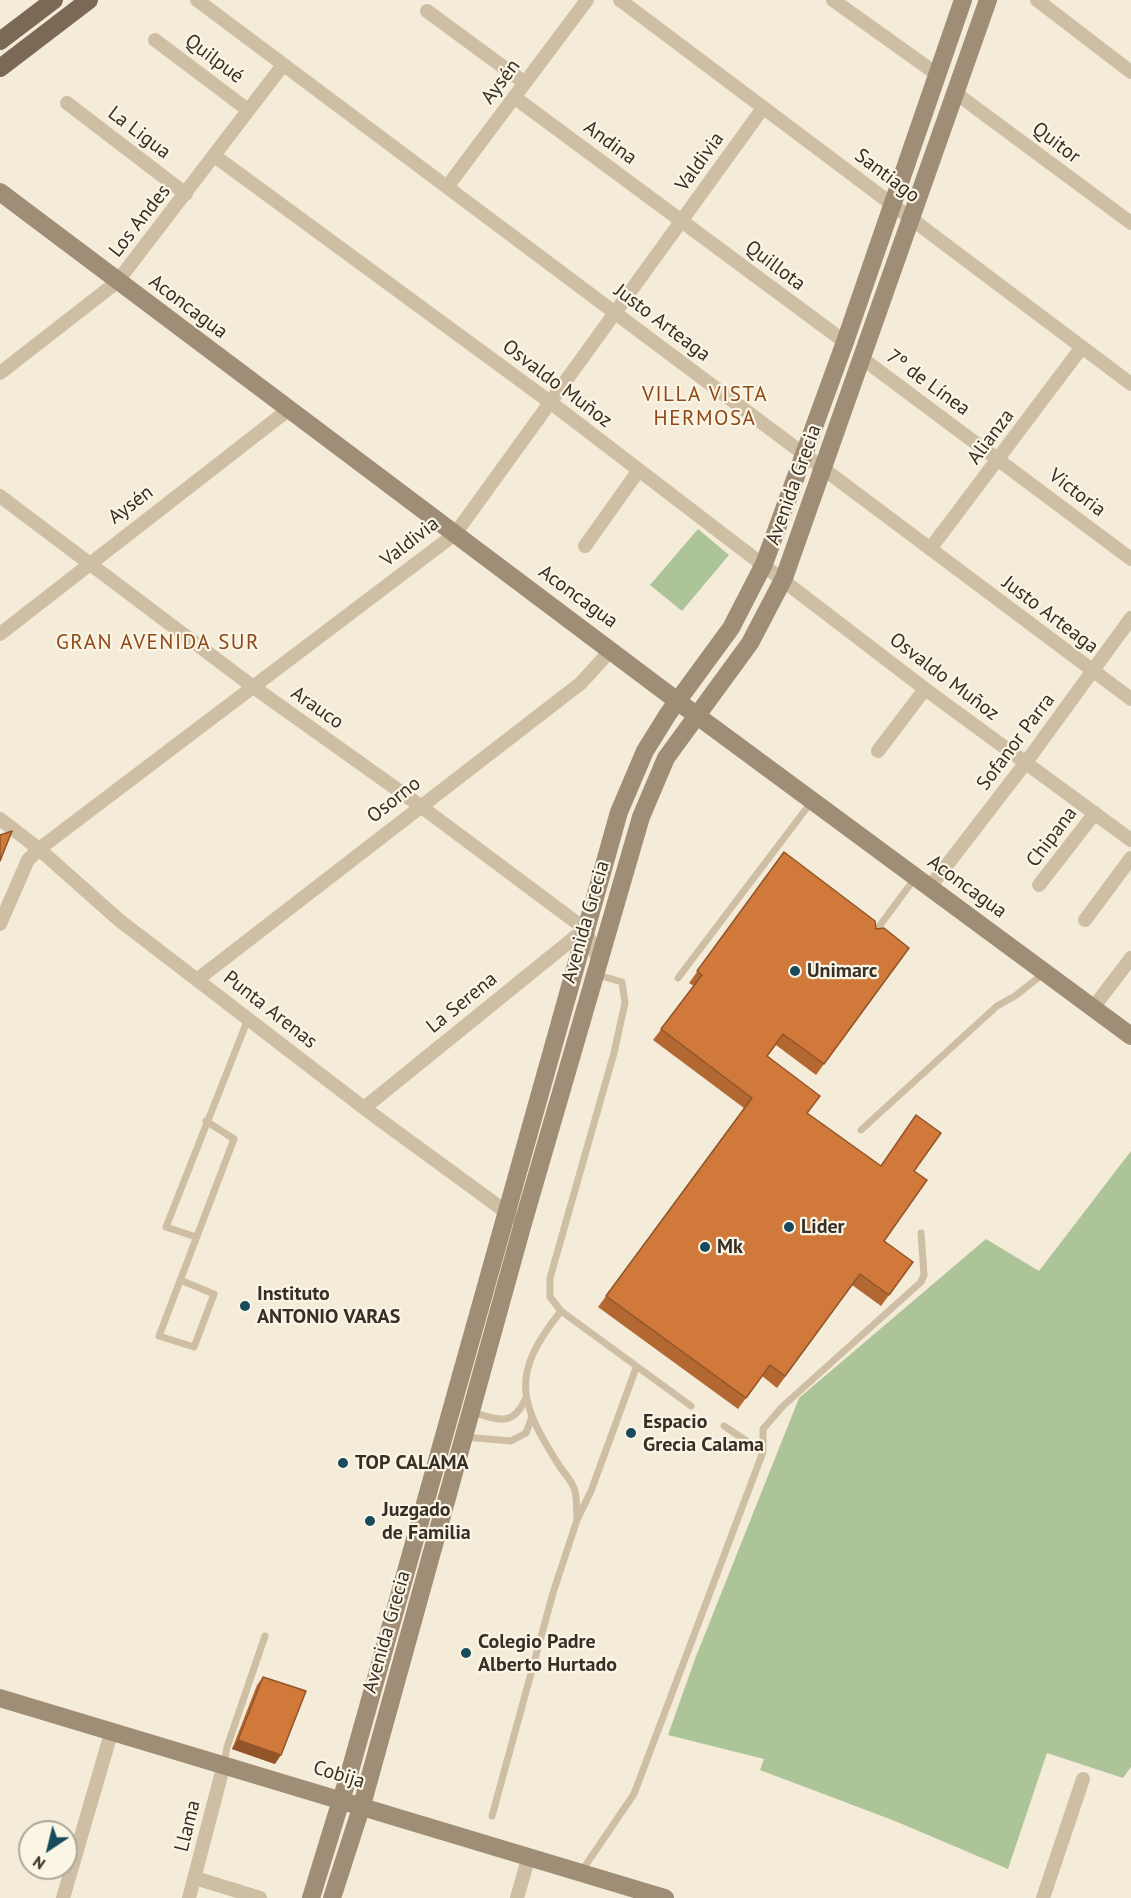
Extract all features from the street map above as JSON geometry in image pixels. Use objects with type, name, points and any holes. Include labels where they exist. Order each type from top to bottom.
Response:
[{"type":"main road","points":[[0,41],[54,0]]},
{"type":"main road","points":[[0,68],[89,0]]},
{"type":"main road","name":"Avenida Grecia","points":[[311,1898],[342,1799],[619,812],[633,774],[678,700],[731,628],[764,564],[805,456],[963,0]]},
{"type":"main road","name":"Avenida Grecia","points":[[332,1898],[362,1805],[596,968],[652,786],[666,758],[750,643],[784,578],[824,471],[988,0]]},
{"type":"main road","name":"Aconcagua","points":[[0,192],[696,715],[1131,1036]]},
{"type":"main road","name":"Cobija","points":[[0,1698],[529,1856],[581,1872],[637,1894],[665,1898]]},
{"type":"street","name":"Justo Arteaga","points":[[197,0],[1131,699]]},
{"type":"street","name":"Aysén","points":[[447,187],[587,0]]},
{"type":"street","name":"Santiago","points":[[620,0],[1130,380]]},
{"type":"street","points":[[833,0],[938,75]]},
{"type":"street","points":[[1037,0],[1131,72]]},
{"type":"street","points":[[427,11],[525,83]]},
{"type":"street","name":"Quilpué","points":[[155,40],[248,110]]},
{"type":"street","name":"Los Andes","points":[[0,373],[117,282],[216,157],[248,110],[283,65]]},
{"type":"street","name":"Quitor","points":[[957,94],[1131,223]]},
{"type":"street","name":"Andina","points":[[514,97],[682,221]]},
{"type":"street","name":"La Ligua","points":[[67,103],[186,194]]},
{"type":"street","name":"Valdivia","points":[[0,924],[28,860],[39,849],[454,534],[763,108]]},
{"type":"street","name":"Osvaldo Muñoz","points":[[216,157],[550,402],[784,578],[925,689],[1027,761],[1131,840]]},
{"type":"street","name":"Quillota","points":[[682,221],[845,342]]},
{"type":"street","name":"Alianza","points":[[930,549],[1082,346]]},
{"type":"street","name":"7º de Línea","points":[[863,360],[999,459]]},
{"type":"street","name":"Aysén","points":[[0,634],[76,576],[88,562],[288,410]]},
{"type":"street","name":"Victoria","points":[[999,459],[1131,559]]},
{"type":"street","points":[[585,546],[639,470]]},
{"type":"street","name":"Arauco","points":[[0,496],[252,686],[419,805],[585,929]]},
{"type":"street","name":"Sofanor Parra","points":[[923,882],[1027,761],[1131,618]]},
{"type":"street","name":"Osorno","points":[[198,979],[419,805],[581,683],[611,650]]},
{"type":"street","points":[[878,751],[925,689]]},
{"type":"street","name":"Chipana","points":[[1039,885],[1095,813]]},
{"type":"street","name":"Punta Arenas","points":[[0,819],[39,849],[119,920],[364,1108],[523,1223]]},
{"type":"street","points":[[1085,920],[1131,858]]},
{"type":"street","points":[[585,929],[596,968]]},
{"type":"street","name":"La Serena","points":[[364,1108],[585,929]]},
{"type":"street","points":[[1093,1008],[1131,958]]},
{"type":"street","points":[[63,1898],[112,1730]]},
{"type":"street","name":"Llama","points":[[189,1898],[224,1764]]},
{"type":"street","points":[[1043,1898],[1083,1779]]},
{"type":"street","points":[[517,1898],[529,1856]]},
{"type":"street","points":[[195,1878],[260,1898]]},
{"type":"lane","points":[[678,978],[812,801]]},
{"type":"lane","points":[[872,936],[923,882]]},
{"type":"lane","points":[[596,968],[622,982],[625,1003],[614,1053],[550,1278],[550,1297],[561,1311],[691,1406]]},
{"type":"lane","points":[[861,1130],[997,1006],[1015,996],[1045,972]]},
{"type":"lane","points":[[196,1237],[166,1227],[248,1018]]},
{"type":"lane","points":[[180,1280],[214,1294],[194,1347],[159,1336],[196,1237],[234,1139],[206,1121]]},
{"type":"lane","points":[[581,1872],[634,1794],[763,1452],[763,1429],[783,1407],[921,1282],[924,1255],[921,1233]]},
{"type":"lane","points":[[561,1311],[539,1338],[532,1355],[524,1380],[525,1400],[532,1417],[575,1488],[577,1520]]},
{"type":"lane","points":[[492,1816],[553,1593],[577,1520],[591,1491],[636,1368]]},
{"type":"lane","points":[[471,1411],[505,1420],[519,1413],[525,1400]]},
{"type":"lane","points":[[465,1437],[511,1441],[526,1433],[532,1417]]},
{"type":"lane","points":[[724,1426],[763,1452]]},
{"type":"lane","points":[[224,1764],[227,1747],[265,1636]]},
{"type":"green space","points":[[698,529],[729,555],[682,611],[650,585]]},
{"type":"green space","points":[[1131,1151],[1131,1767],[1123,1778],[1047,1753],[1008,1869],[895,1821],[760,1770],[764,1759],[668,1735],[695,1659],[799,1398],[986,1239],[1039,1271]]},
{"type":"building","points":[[12,831],[0,861],[0,835]]},
{"type":"building","points":[[784,852],[875,921],[876,929],[884,928],[909,948],[824,1064],[783,1034],[767,1056],[820,1096],[807,1113],[881,1166],[916,1115],[941,1133],[914,1171],[927,1180],[884,1241],[913,1262],[889,1295],[860,1274],[785,1376],[770,1365],[746,1398],[606,1296],[752,1098],[661,1029],[702,975],[697,971]]},
{"type":"building","points":[[263,1677],[306,1691],[281,1755],[238,1740]]},
{"type":"place","name":"Unimarc","points":[[795,971]]},
{"type":"place","name":"Lider","points":[[789,1227]]},
{"type":"place","name":"Mk","points":[[705,1247]]},
{"type":"place","name":"Instituto ANTONIO VARAS","points":[[245,1306]]},
{"type":"place","name":"Espacio Grecia Calama","points":[[631,1433]]},
{"type":"place","name":"TOP CALAMA","points":[[343,1463]]},
{"type":"place","name":"Juzgado de Familia","points":[[370,1521]]},
{"type":"place","name":"Colegio Padre Alberto Hurtado","points":[[466,1653]]},
{"type":"district","name":"VILLA VISTA HERMOSA","points":[[705,407]]},
{"type":"district","name":"GRAN AVENIDA SUR","points":[[158,643]]}]
